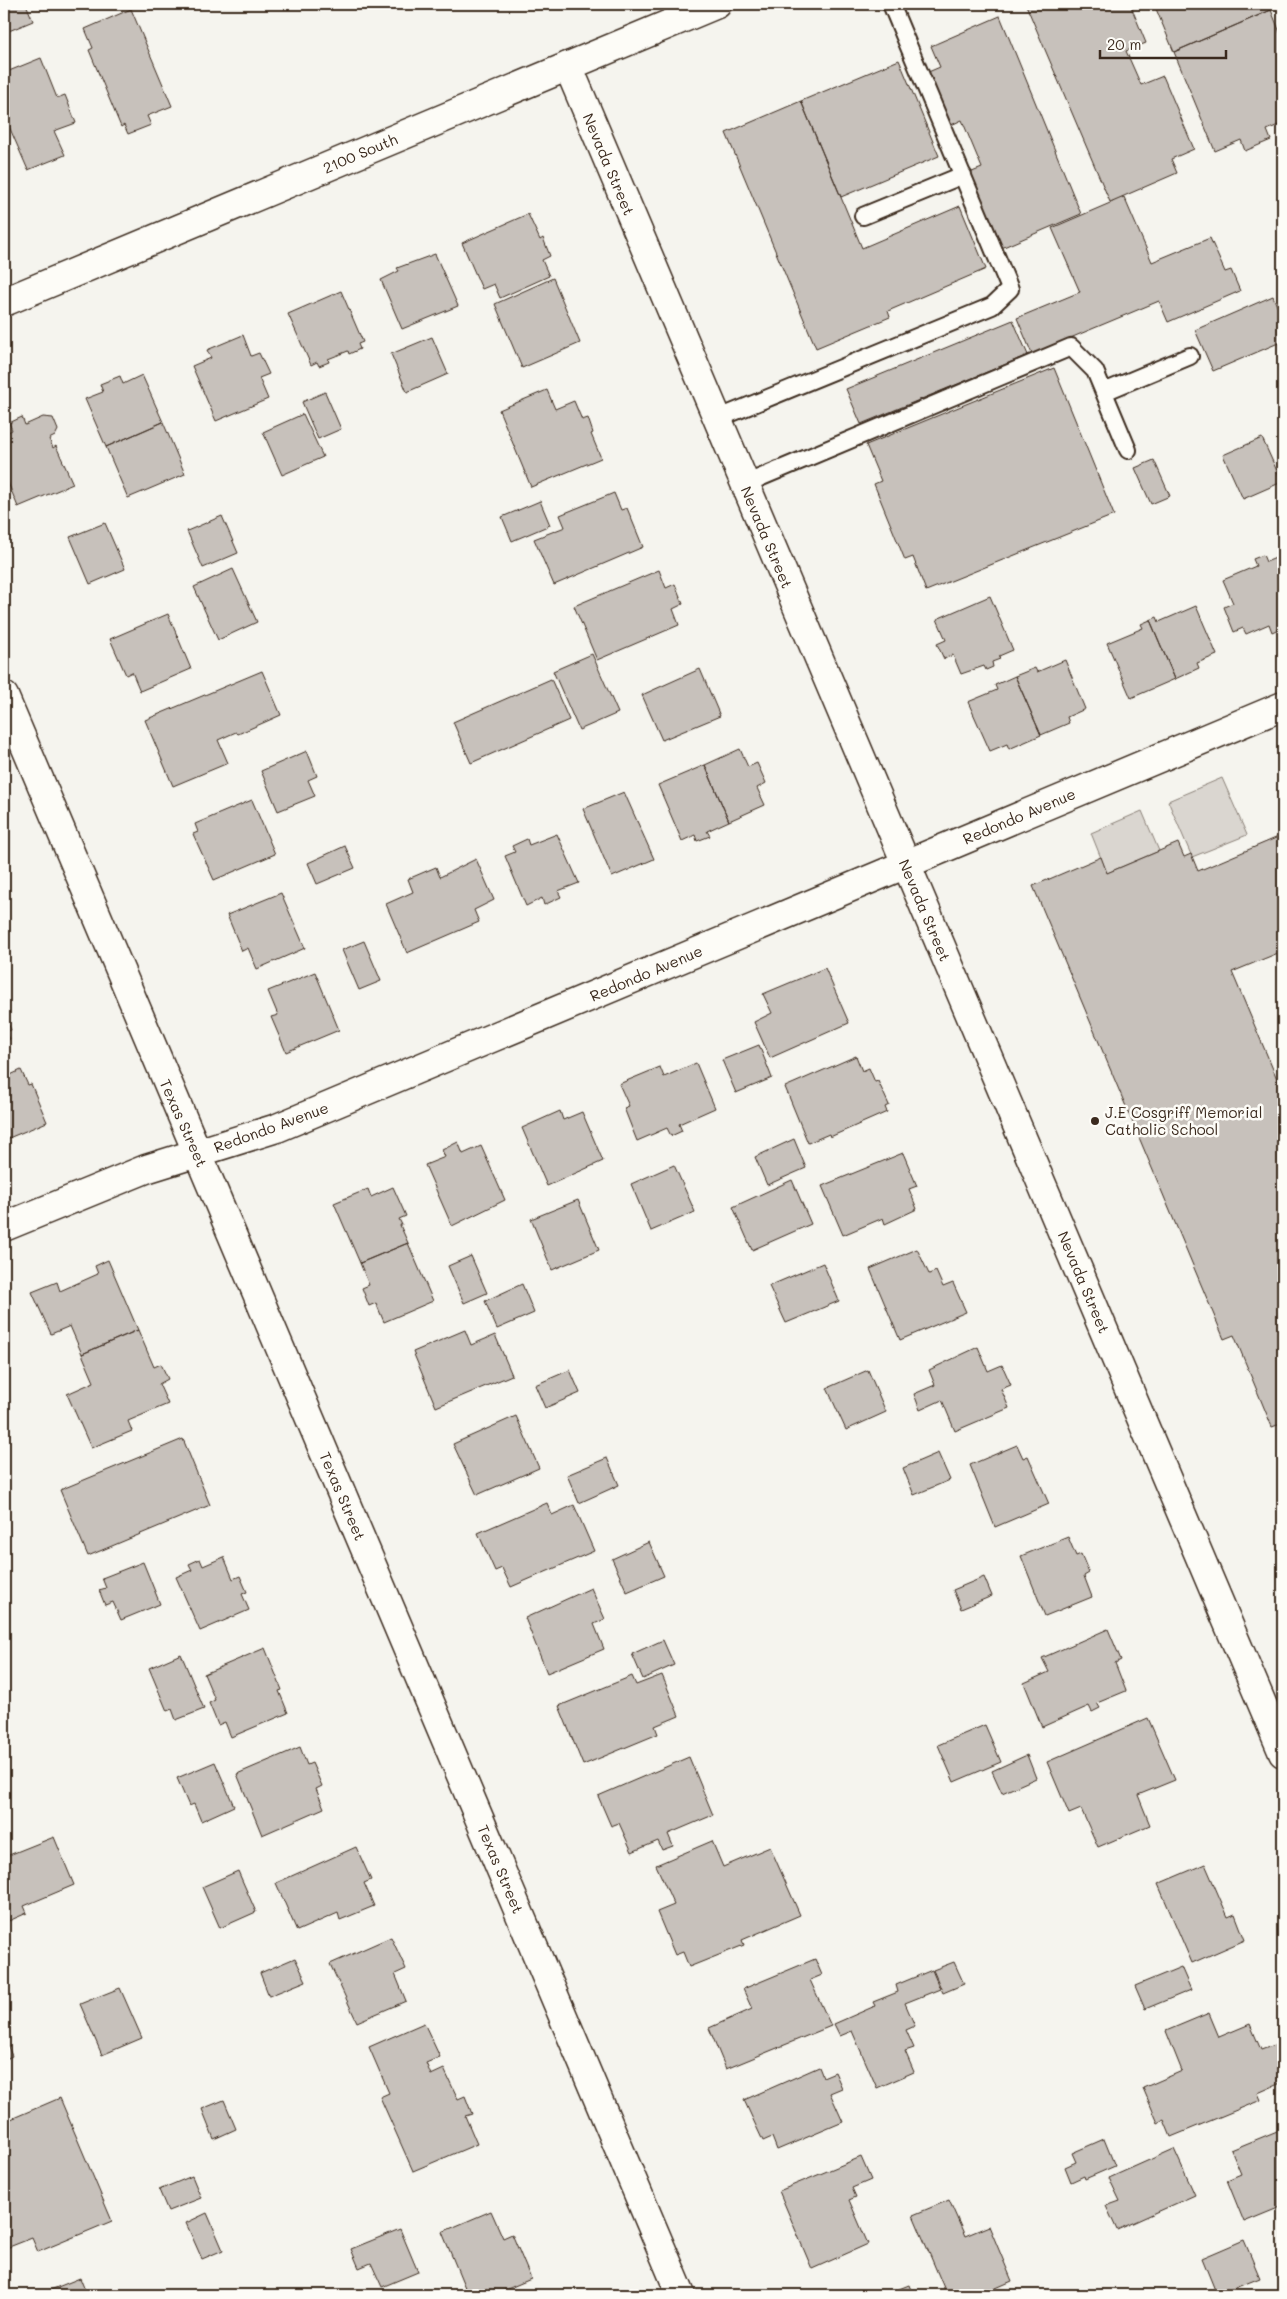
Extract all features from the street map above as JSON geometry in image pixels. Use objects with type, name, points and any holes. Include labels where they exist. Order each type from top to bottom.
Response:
[{"type":"street","name":"2100 South","points":[[4,302],[717,4]]},
{"type":"street","name":"Nevada Street","points":[[568,66],[1283,1753]]},
{"type":"street","name":"Texas Street","points":[[4,696],[681,2295]]},
{"type":"street","name":"Redondo Avenue","points":[[4,1227],[137,1173],[277,1128],[1283,706]]},
{"type":"lane","points":[[717,419],[992,306],[1010,289],[891,4]]},
{"type":"lane","points":[[863,216],[963,175]]},
{"type":"lane","points":[[745,484],[1071,347],[1094,371],[1128,450]]},
{"type":"lane","points":[[1104,392],[1190,356]]},
{"type":"shaded area","points":[[1222,778],[1247,835],[1192,857],[1168,801]]},
{"type":"shaded area","points":[[1142,811],[1159,851],[1107,873],[1091,833]]},
{"type":"building","points":[[9,4],[26,4],[33,21],[4,33],[4,6]]},
{"type":"building","points":[[1130,4],[1146,43],[1126,51],[1141,85],[1163,76],[1194,149],[1171,159],[1177,173],[1110,202],[1026,5]]},
{"type":"building","points":[[1154,4],[1268,4],[1271,10],[1174,52]]},
{"type":"building","points":[[131,9],[172,106],[147,116],[151,125],[128,134],[124,125],[121,127],[89,50],[93,48],[85,29]]},
{"type":"building","points":[[1271,10],[1283,40],[1283,123],[1267,130],[1271,140],[1245,151],[1241,140],[1215,151],[1174,52]]},
{"type":"building","points":[[1000,16],[1081,214],[999,249],[967,174],[982,168],[962,120],[949,126],[926,73],[940,67],[931,46]]},
{"type":"building","points":[[41,58],[57,98],[65,95],[76,123],[54,131],[65,155],[28,170],[4,115],[4,73]]},
{"type":"building","points":[[899,60],[939,156],[841,197],[801,101]]},
{"type":"building","points":[[801,101],[862,248],[960,206],[986,269],[888,311],[890,317],[816,348],[726,133]]},
{"type":"building","points":[[1124,197],[1152,262],[1210,238],[1225,272],[1231,270],[1240,291],[1168,322],[1159,301],[1032,354],[1017,318],[1080,292],[1052,228]]},
{"type":"building","points":[[528,214],[540,240],[543,238],[550,256],[542,260],[549,276],[500,298],[494,284],[482,289],[462,243]]},
{"type":"building","points":[[435,254],[458,306],[402,329],[381,280],[399,271],[397,268]]},
{"type":"building","points":[[553,278],[580,343],[522,368],[495,304]]},
{"type":"building","points":[[341,291],[363,342],[358,344],[360,349],[349,354],[348,351],[328,359],[329,362],[319,366],[317,362],[311,365],[288,314]]},
{"type":"building","points":[[1273,296],[1283,321],[1283,341],[1213,371],[1195,330]]},
{"type":"building","points":[[1013,320],[1028,355],[861,424],[846,389]]},
{"type":"building","points":[[243,335],[251,356],[259,353],[269,374],[259,378],[268,399],[216,421],[192,366],[211,358],[207,350]]},
{"type":"building","points":[[432,337],[448,374],[407,392],[391,354]]},
{"type":"building","points":[[1054,368],[1114,515],[926,591],[913,557],[905,560],[874,484],[881,481],[866,445]]},
{"type":"building","points":[[142,375],[163,422],[106,447],[85,399],[103,392],[100,384],[120,376],[123,384]]},
{"type":"building","points":[[547,390],[555,409],[574,401],[582,420],[588,418],[593,433],[591,434],[601,458],[531,487],[499,410]]},
{"type":"building","points":[[325,392],[341,429],[318,439],[302,402]]},
{"type":"building","points":[[303,414],[323,457],[282,475],[263,432]]},
{"type":"building","points":[[22,417],[25,425],[43,417],[53,418],[58,430],[55,436],[49,439],[53,448],[56,446],[73,484],[18,507],[4,473],[4,434],[12,430],[9,423]]},
{"type":"building","points":[[163,422],[185,474],[128,498],[106,447]]},
{"type":"building","points":[[1262,438],[1282,482],[1243,499],[1223,455]]},
{"type":"building","points":[[1154,460],[1170,496],[1151,504],[1135,468]]},
{"type":"building","points":[[614,493],[621,510],[627,508],[643,547],[554,585],[534,539],[565,527],[560,515]]},
{"type":"building","points":[[540,501],[550,525],[512,541],[502,517]]},
{"type":"building","points":[[222,516],[238,553],[203,568],[187,531]]},
{"type":"building","points":[[105,523],[125,569],[90,584],[70,537]]},
{"type":"building","points":[[1263,555],[1266,562],[1283,555],[1283,627],[1272,632],[1269,624],[1246,634],[1243,628],[1234,632],[1224,607],[1233,603],[1223,580],[1256,566],[1253,559]]},
{"type":"building","points":[[233,569],[257,622],[218,640],[194,587]]},
{"type":"building","points":[[659,570],[666,588],[675,584],[683,604],[673,609],[679,625],[597,660],[574,606]]},
{"type":"building","points":[[990,596],[1013,650],[999,656],[1000,659],[992,662],[993,667],[986,670],[984,666],[961,674],[953,655],[944,659],[937,644],[946,640],[937,619]]},
{"type":"building","points":[[1196,606],[1217,655],[1197,663],[1199,668],[1175,679],[1150,620],[1157,617],[1159,622]]},
{"type":"building","points":[[168,614],[191,669],[140,691],[132,672],[126,675],[110,639]]},
{"type":"building","points":[[1150,620],[1175,679],[1131,698],[1107,643],[1143,628],[1141,624]]},
{"type":"building","points":[[592,654],[618,713],[579,730],[553,671]]},
{"type":"building","points":[[1065,660],[1085,709],[1067,717],[1069,723],[1041,735],[1015,676],[1035,668],[1037,672]]},
{"type":"building","points":[[700,669],[720,716],[662,740],[642,695]]},
{"type":"building","points":[[262,671],[281,715],[238,734],[236,732],[218,740],[228,763],[173,786],[145,720]]},
{"type":"building","points":[[1015,676],[1041,735],[1009,749],[1007,744],[990,751],[968,702],[997,690],[995,685]]},
{"type":"building","points":[[551,679],[569,720],[471,763],[453,722]]},
{"type":"building","points":[[740,749],[748,767],[757,763],[766,783],[757,788],[765,805],[729,821],[705,765]]},
{"type":"building","points":[[307,751],[317,776],[308,780],[315,796],[278,811],[261,771]]},
{"type":"building","points":[[705,765],[729,821],[707,831],[710,836],[697,841],[695,835],[682,841],[658,785]]},
{"type":"building","points":[[624,792],[654,859],[612,877],[583,809]]},
{"type":"building","points":[[252,800],[275,854],[214,880],[193,834],[198,832],[195,824]]},
{"type":"building","points":[[557,834],[579,883],[558,891],[561,897],[544,905],[542,898],[526,906],[505,856],[515,852],[512,846],[527,839],[529,845]]},
{"type":"building","points":[[1283,835],[1283,951],[1232,972],[1283,1093],[1283,1423],[1272,1427],[1234,1335],[1224,1339],[1033,886],[1101,857],[1107,873],[1178,843],[1184,857],[1191,854],[1198,871]]},
{"type":"building","points":[[345,846],[355,868],[317,884],[308,863]]},
{"type":"building","points":[[476,859],[494,900],[474,910],[479,922],[407,953],[386,904],[413,892],[408,879],[436,867],[440,877]]},
{"type":"building","points":[[281,893],[305,948],[257,969],[248,948],[242,951],[227,915]]},
{"type":"building","points":[[364,941],[381,981],[359,990],[342,950]]},
{"type":"building","points":[[825,968],[849,1023],[770,1058],[754,1022],[772,1013],[763,994]]},
{"type":"building","points":[[315,972],[339,1030],[286,1052],[271,1017],[278,1015],[268,991]]},
{"type":"building","points":[[5,1016],[11,1030],[7,1032],[10,1039],[4,1042]]},
{"type":"building","points":[[759,1045],[772,1078],[736,1093],[722,1060]]},
{"type":"building","points":[[856,1056],[862,1071],[869,1068],[875,1082],[878,1081],[889,1105],[885,1107],[887,1112],[830,1137],[829,1134],[808,1143],[785,1087]]},
{"type":"building","points":[[696,1063],[715,1108],[679,1124],[682,1131],[671,1136],[667,1128],[637,1141],[624,1108],[629,1106],[619,1084],[660,1067],[664,1077]]},
{"type":"building","points":[[21,1070],[28,1085],[31,1084],[47,1122],[4,1140],[4,1078]]},
{"type":"building","points":[[560,1111],[563,1120],[582,1112],[603,1161],[547,1186],[522,1128]]},
{"type":"building","points":[[794,1139],[806,1168],[767,1185],[755,1157]]},
{"type":"building","points":[[458,1142],[463,1154],[481,1146],[505,1200],[452,1226],[425,1165],[445,1157],[442,1150]]},
{"type":"building","points":[[903,1153],[917,1186],[909,1189],[917,1209],[885,1224],[883,1218],[843,1235],[822,1186]]},
{"type":"building","points":[[674,1165],[695,1212],[651,1231],[631,1184]]},
{"type":"building","points":[[792,1180],[811,1224],[752,1250],[733,1207]]},
{"type":"building","points":[[393,1187],[406,1216],[399,1219],[408,1243],[360,1263],[334,1203],[368,1189],[371,1197]]},
{"type":"building","points":[[578,1200],[599,1250],[552,1270],[531,1219]]},
{"type":"building","points":[[408,1243],[433,1301],[384,1322],[376,1303],[369,1306],[362,1288],[369,1285],[360,1263]]},
{"type":"building","points":[[917,1249],[929,1274],[936,1271],[943,1287],[953,1283],[966,1312],[900,1340],[870,1269]]},
{"type":"building","points":[[471,1256],[487,1293],[464,1303],[448,1266]]},
{"type":"building","points":[[108,1260],[138,1330],[82,1354],[70,1326],[51,1334],[32,1292],[57,1282],[60,1291],[98,1274],[95,1266]]},
{"type":"building","points":[[823,1263],[839,1301],[786,1323],[769,1286]]},
{"type":"building","points":[[522,1284],[534,1313],[497,1329],[485,1301]]},
{"type":"building","points":[[138,1330],[154,1367],[161,1364],[168,1379],[159,1384],[168,1404],[128,1421],[132,1431],[91,1448],[67,1394],[94,1382],[82,1354]]},
{"type":"building","points":[[465,1330],[471,1345],[495,1335],[512,1375],[436,1407],[413,1352]]},
{"type":"building","points":[[978,1347],[988,1371],[1002,1365],[1011,1385],[1001,1389],[1009,1408],[955,1431],[942,1400],[920,1410],[914,1394],[935,1385],[929,1370]]},
{"type":"building","points":[[570,1370],[580,1393],[545,1408],[535,1385]]},
{"type":"building","points":[[868,1370],[886,1412],[846,1430],[827,1388]]},
{"type":"building","points":[[516,1416],[539,1468],[477,1495],[453,1444]]},
{"type":"building","points":[[183,1439],[210,1505],[88,1556],[60,1490]]},
{"type":"building","points":[[1017,1445],[1023,1458],[1028,1456],[1049,1504],[995,1527],[970,1465]]},
{"type":"building","points":[[938,1453],[950,1480],[914,1495],[903,1468]]},
{"type":"building","points":[[607,1458],[619,1485],[579,1503],[567,1475]]},
{"type":"building","points":[[547,1503],[552,1515],[574,1505],[594,1551],[511,1587],[502,1568],[495,1571],[478,1533]]},
{"type":"building","points":[[1068,1537],[1076,1556],[1081,1554],[1089,1573],[1084,1576],[1092,1597],[1045,1616],[1021,1556]]},
{"type":"building","points":[[649,1542],[664,1576],[627,1592],[612,1559]]},
{"type":"building","points":[[224,1557],[233,1579],[240,1576],[247,1592],[242,1594],[249,1610],[200,1631],[176,1577],[192,1570],[189,1564],[200,1559],[203,1566]]},
{"type":"building","points":[[143,1562],[160,1604],[121,1620],[113,1602],[105,1605],[99,1590],[106,1588],[102,1578]]},
{"type":"building","points":[[984,1577],[992,1596],[961,1609],[953,1590]]},
{"type":"building","points":[[591,1588],[605,1619],[594,1624],[604,1649],[547,1673],[525,1618]]},
{"type":"building","points":[[1108,1629],[1121,1660],[1115,1663],[1126,1691],[1097,1703],[1100,1708],[1092,1712],[1089,1706],[1042,1727],[1024,1683],[1049,1672],[1042,1658]]},
{"type":"building","points":[[663,1640],[674,1665],[643,1679],[632,1654]]},
{"type":"building","points":[[265,1648],[282,1690],[279,1691],[288,1713],[231,1737],[225,1722],[218,1725],[209,1703],[215,1700],[204,1674]]},
{"type":"building","points":[[181,1654],[204,1709],[176,1720],[172,1709],[167,1711],[149,1668]]},
{"type":"building","points":[[662,1675],[679,1716],[655,1726],[658,1734],[583,1765],[559,1706],[632,1676],[636,1685]]},
{"type":"building","points":[[1148,1718],[1175,1780],[1138,1795],[1150,1825],[1098,1847],[1081,1809],[1069,1814],[1047,1762]]},
{"type":"building","points":[[985,1725],[1001,1762],[954,1782],[938,1745]]},
{"type":"building","points":[[300,1747],[307,1765],[312,1763],[322,1786],[316,1789],[324,1808],[262,1835],[237,1774]]},
{"type":"building","points":[[1027,1755],[1036,1778],[1002,1793],[992,1771]]},
{"type":"building","points":[[689,1757],[713,1815],[668,1834],[673,1846],[662,1850],[658,1841],[632,1852],[619,1823],[611,1826],[598,1796]]},
{"type":"building","points":[[215,1762],[234,1806],[201,1821],[194,1804],[189,1806],[177,1778]]},
{"type":"building","points":[[54,1837],[74,1885],[24,1906],[27,1913],[4,1923],[4,1857]]},
{"type":"building","points":[[712,1841],[723,1867],[770,1847],[800,1915],[742,1940],[744,1945],[689,1967],[683,1952],[675,1955],[657,1912],[674,1905],[656,1865]]},
{"type":"building","points":[[356,1847],[371,1880],[364,1883],[374,1906],[340,1920],[338,1913],[297,1931],[276,1883]]},
{"type":"building","points":[[1205,1864],[1228,1917],[1235,1914],[1245,1940],[1192,1963],[1158,1884]]},
{"type":"building","points":[[238,1871],[256,1912],[220,1928],[202,1887]]},
{"type":"building","points":[[391,1937],[406,1969],[395,1974],[406,2001],[357,2022],[330,1964]]},
{"type":"building","points":[[295,1958],[306,1981],[269,1996],[260,1973]]},
{"type":"building","points":[[815,1959],[822,1975],[810,1980],[831,2026],[726,2069],[709,2028],[752,2009],[743,1989]]},
{"type":"building","points":[[954,1962],[964,1984],[943,1993],[933,1970]]},
{"type":"building","points":[[1181,1967],[1191,1990],[1145,2009],[1135,1986]]},
{"type":"building","points":[[932,1970],[940,1989],[905,2003],[915,2026],[906,2030],[914,2048],[905,2051],[914,2072],[877,2088],[852,2031],[840,2036],[834,2024],[875,2006],[873,2002],[898,1992],[896,1985]]},
{"type":"building","points":[[120,1988],[142,2038],[102,2055],[80,2004]]},
{"type":"building","points":[[1209,2013],[1219,2037],[1250,2024],[1261,2050],[1280,2043],[1283,2050],[1283,2082],[1258,2093],[1261,2100],[1171,2137],[1164,2120],[1158,2123],[1143,2088],[1182,2071],[1166,2031]]},
{"type":"building","points":[[424,2023],[440,2057],[426,2063],[431,2075],[444,2069],[458,2099],[465,2096],[472,2114],[465,2116],[477,2144],[413,2171],[380,2097],[389,2093],[369,2047]]},
{"type":"building","points":[[4,2037],[12,2056],[4,2060]]},
{"type":"building","points":[[819,2067],[823,2077],[835,2072],[842,2088],[830,2093],[843,2122],[777,2150],[772,2137],[763,2141],[744,2100]]},
{"type":"building","points":[[60,2098],[112,2221],[38,2252],[32,2238],[4,2249],[4,2122]]},
{"type":"building","points":[[224,2100],[236,2129],[214,2139],[202,2109]]},
{"type":"building","points":[[1282,2129],[1283,2206],[1244,2222],[1227,2180],[1241,2174],[1231,2150]]},
{"type":"building","points":[[1104,2139],[1115,2166],[1085,2179],[1084,2176],[1071,2182],[1065,2167],[1076,2162],[1072,2153]]},
{"type":"building","points":[[1174,2149],[1195,2195],[1117,2230],[1106,2206],[1120,2201],[1109,2178]]},
{"type":"building","points":[[861,2157],[871,2180],[852,2188],[856,2197],[849,2200],[868,2244],[812,2269],[779,2191]]},
{"type":"building","points":[[192,2176],[201,2198],[168,2211],[159,2190]]},
{"type":"building","points":[[949,2200],[965,2236],[989,2226],[1012,2281],[980,2295],[947,2295],[913,2215]]},
{"type":"building","points":[[491,2211],[503,2238],[512,2234],[531,2279],[493,2295],[468,2295],[442,2232]]},
{"type":"building","points":[[207,2213],[223,2250],[202,2259],[186,2223]]},
{"type":"building","points":[[400,2229],[418,2272],[382,2287],[371,2263],[359,2268],[351,2249]]},
{"type":"building","points":[[1244,2240],[1260,2278],[1217,2295],[1202,2258]]},
{"type":"building","points":[[80,2278],[87,2295],[38,2295]]},
{"type":"building","points":[[909,2285],[913,2295],[884,2295]]},
{"type":"place","name":"J.E Cosgriff Memorial Catholic School","points":[[1095,1121]]}]
